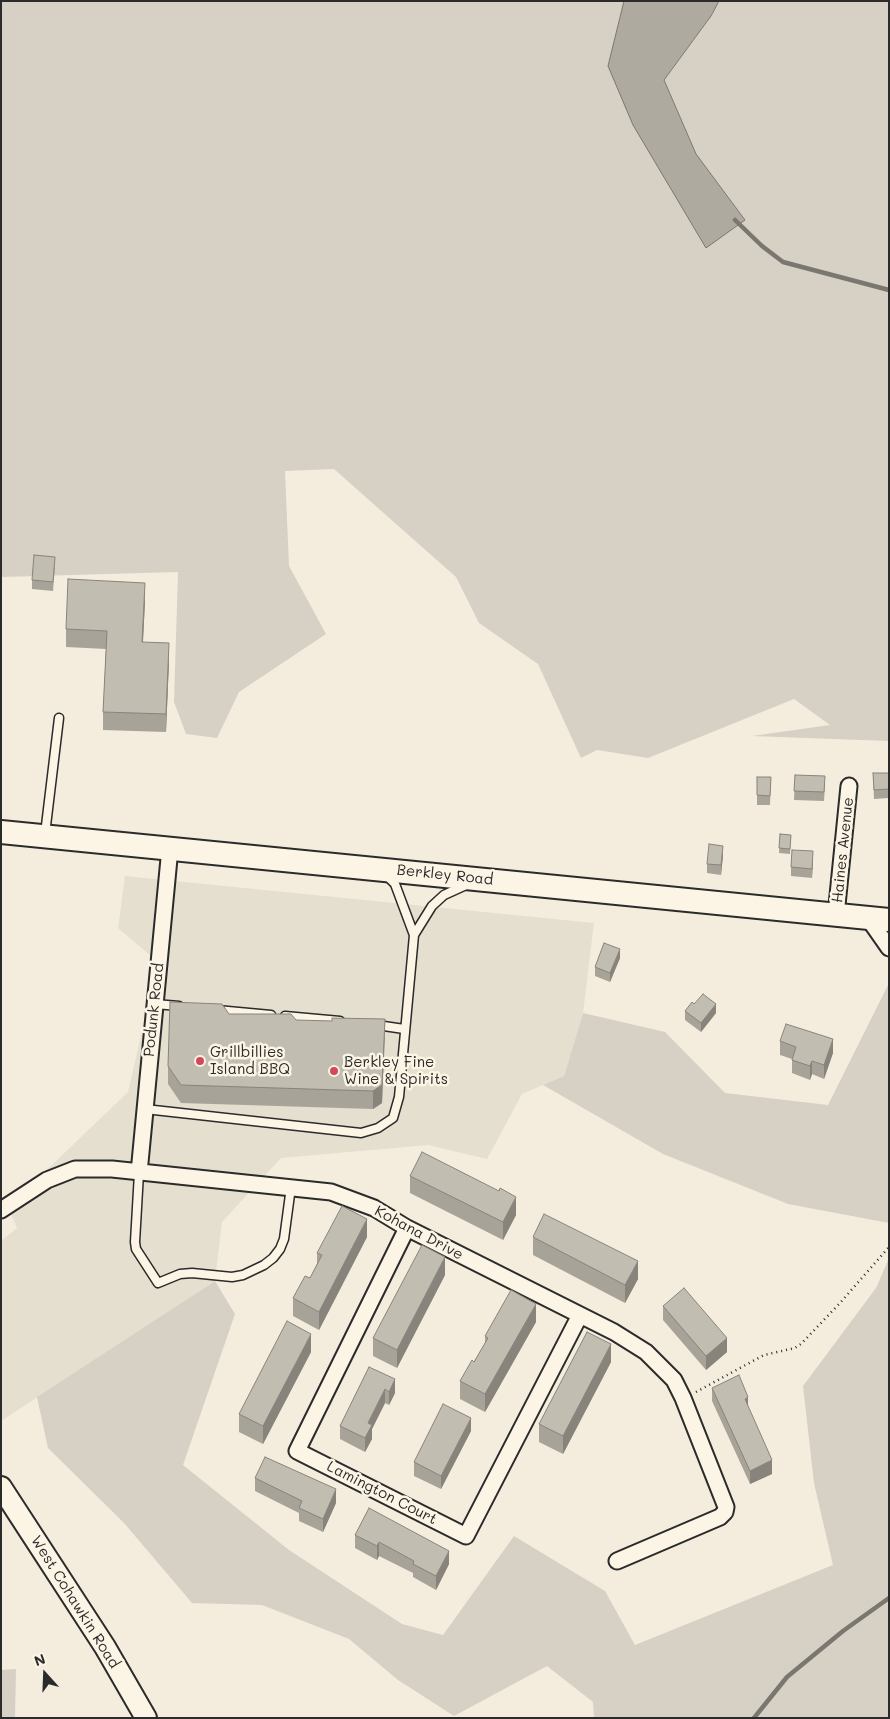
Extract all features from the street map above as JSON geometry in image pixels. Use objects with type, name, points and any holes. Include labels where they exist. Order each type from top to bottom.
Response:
[{"type":"main road","name":"Berkley Road","points":[[1,832],[878,918]]},
{"type":"main road","name":"West Cohawkin Road","points":[[1,1487],[85,1616],[146,1718]]},
{"type":"street","name":"Haines Avenue","points":[[836,915],[849,786]]},
{"type":"street","name":"Podunk Road","points":[[139,1173],[170,848]]},
{"type":"street","points":[[878,918],[889,948]]},
{"type":"street","name":"Kohana Drive","points":[[1,1210],[47,1180],[75,1169],[112,1169],[331,1192],[374,1208],[407,1228],[614,1332],[646,1352],[674,1380],[726,1507],[725,1512],[720,1517],[617,1561]]},
{"type":"street","name":"Lamington Court","points":[[407,1228],[297,1451],[466,1536],[580,1315]]},
{"type":"lane","points":[[45,836],[59,718]]},
{"type":"lane","points":[[145,1110],[361,1133],[378,1128],[393,1118],[399,1097],[414,935],[396,884],[377,868]]},
{"type":"lane","points":[[414,935],[432,906],[444,895],[479,878]]},
{"type":"lane","points":[[155,1004],[189,1007]]},
{"type":"lane","points":[[206,1009],[347,1022]]},
{"type":"lane","points":[[366,1024],[404,1029]]},
{"type":"lane","points":[[139,1173],[136,1249],[158,1283],[180,1274],[192,1272],[232,1277],[243,1275],[264,1265],[273,1258],[284,1239],[292,1187]]},
{"type":"path","points":[[683,1399],[764,1355],[795,1348],[840,1303],[889,1247]]},
{"type":"shaded area","points":[[1,1],[624,1],[608,66],[745,220],[696,154],[664,80],[711,16],[719,1],[889,1],[889,741],[752,736],[830,725],[794,699],[648,758],[597,750],[581,758],[538,664],[479,623],[456,577],[334,469],[285,471],[289,566],[326,634],[239,692],[217,738],[186,734],[174,702],[178,572],[1,577]]},
{"type":"shaded area","points":[[624,1],[719,1],[711,16],[664,80],[696,154],[745,220],[706,248],[633,125],[608,66]]},
{"type":"shaded area","points":[[125,876],[594,923],[583,1013],[564,1076],[522,1094],[487,1159],[428,1145],[281,1158],[222,1222],[215,1281],[1,1421],[1,1241],[17,1228],[8,1207],[128,1092],[158,962],[118,928]]},
{"type":"shaded area","points":[[889,983],[889,1223],[788,1204],[663,1154],[543,1085],[564,1076],[583,1013],[665,1032],[725,1093],[828,1105]]},
{"type":"shaded area","points":[[889,1258],[889,1718],[594,1718],[593,1702],[547,1666],[454,1716],[398,1680],[349,1639],[262,1605],[192,1603],[124,1523],[48,1448],[37,1397],[215,1281],[235,1314],[183,1465],[289,1550],[402,1624],[443,1635],[514,1536],[605,1591],[635,1645],[833,1565],[814,1483],[803,1386],[876,1288]]},
{"type":"shaded area","points":[[16,1669],[15,1718],[1,1718],[1,1670]]},
{"type":"building","points":[[34,555],[55,557],[53,582],[32,580]]},
{"type":"building","points":[[68,579],[145,583],[142,642],[169,643],[166,714],[103,712],[107,631],[66,629]]},
{"type":"building","points":[[873,773],[889,773],[889,789],[874,790]]},
{"type":"building","points":[[795,775],[825,776],[824,792],[794,791]]},
{"type":"building","points":[[757,777],[771,777],[770,796],[757,795]]},
{"type":"building","points":[[780,834],[791,835],[790,849],[779,848]]},
{"type":"building","points":[[709,844],[723,846],[721,865],[707,864]]},
{"type":"building","points":[[792,850],[813,851],[812,869],[791,867]]},
{"type":"building","points":[[604,943],[620,949],[610,973],[595,967]]},
{"type":"building","points":[[703,994],[716,1004],[701,1023],[685,1011],[692,1002],[694,1004]]},
{"type":"building","points":[[170,1002],[222,1004],[229,1014],[291,1014],[296,1020],[332,1021],[332,1018],[385,1019],[382,1085],[373,1091],[181,1085],[168,1066]]},
{"type":"building","points":[[786,1024],[833,1039],[824,1065],[812,1061],[810,1066],[792,1060],[796,1047],[780,1041]]},
{"type":"building","points":[[422,1152],[499,1191],[500,1188],[516,1197],[503,1222],[410,1176]]},
{"type":"building","points":[[342,1206],[367,1219],[319,1312],[293,1298],[305,1276],[310,1278],[322,1255],[317,1253]]},
{"type":"building","points":[[544,1214],[638,1261],[625,1285],[533,1237]]},
{"type":"building","points":[[422,1245],[445,1257],[397,1350],[373,1338]]},
{"type":"building","points":[[684,1288],[727,1338],[706,1356],[663,1306]]},
{"type":"building","points":[[511,1290],[536,1304],[485,1394],[460,1381],[488,1338],[485,1336]]},
{"type":"building","points":[[287,1321],[311,1334],[263,1426],[239,1414]]},
{"type":"building","points":[[587,1332],[611,1344],[563,1436],[539,1424]]},
{"type":"building","points":[[369,1367],[395,1379],[389,1392],[385,1389],[368,1423],[372,1425],[365,1438],[340,1426]]},
{"type":"building","points":[[739,1375],[748,1397],[745,1399],[772,1460],[750,1471],[712,1388]]},
{"type":"building","points":[[443,1404],[471,1418],[441,1476],[414,1462]]},
{"type":"building","points":[[265,1457],[336,1489],[323,1519],[299,1508],[302,1501],[255,1478]]},
{"type":"building","points":[[369,1508],[449,1551],[436,1576],[413,1564],[414,1561],[379,1542],[377,1546],[355,1535]]},
{"type":"waterway","points":[[735,220],[762,246],[783,262],[889,290]]},
{"type":"waterway","points":[[754,1718],[787,1677],[843,1631],[889,1598]]},
{"type":"place","name":"Grillbillies Island BBQ","points":[[200,1061]]},
{"type":"place","name":"Berkley Fine Wine & Spirits","points":[[334,1071]]}]
